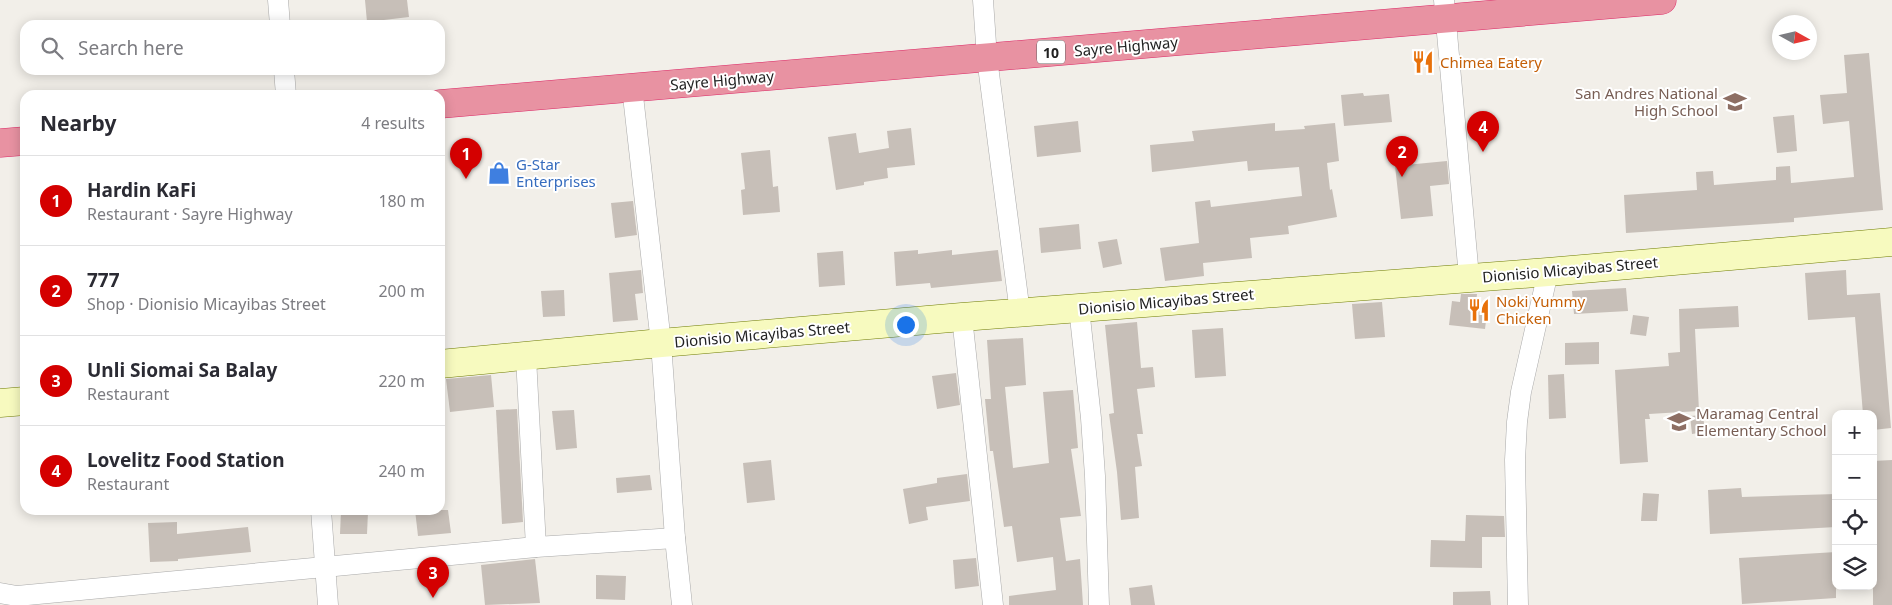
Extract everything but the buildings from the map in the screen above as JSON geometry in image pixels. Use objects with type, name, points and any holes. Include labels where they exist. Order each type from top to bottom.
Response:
[{"type":"highway","name":"Sayre Highway","points":[[445,104],[986,58],[1444,9],[1662,0]]},
{"type":"highway","points":[[0,143],[20,141]]},
{"type":"street","points":[[278,0],[280,20]]},
{"type":"street","points":[[983,0],[986,58],[1020,313]]},
{"type":"street","points":[[1444,9],[1469,277]]},
{"type":"street","points":[[284,75],[286,90]]},
{"type":"street","points":[[632,87],[661,343],[675,538],[682,605]]},
{"type":"street","name":"Dionisio Micayibas Street","points":[[445,364],[962,317],[1548,272],[1892,242]]},
{"type":"street","points":[[1518,605],[1515,460],[1517,422],[1521,392],[1548,272]]},
{"type":"street","points":[[1078,308],[1092,428],[1099,605]]},
{"type":"street","points":[[962,317],[993,605]]},
{"type":"street","points":[[526,357],[536,547]]},
{"type":"street","points":[[0,403],[20,401]]},
{"type":"street","points":[[321,515],[328,605]]},
{"type":"street","points":[[0,593],[17,596],[536,547],[675,538]]},
{"type":"place","name":"Chimea Eatery","points":[[1423,62]]},
{"type":"place","name":"San Andres National High School","points":[[1735,102]]},
{"type":"place","name":"Lovelitz Food Station","points":[[1483,152]]},
{"type":"place","name":"G-Star Enterprises","points":[[499,173]]},
{"type":"place","name":"777","points":[[1402,177]]},
{"type":"place","name":"Hardin KaFi","points":[[466,179]]},
{"type":"place","name":"Noki Yummy Chicken","points":[[1479,310]]},
{"type":"place","name":"Maramag Central Elementary School","points":[[1679,422]]},
{"type":"place","name":"Unli Siomai Sa Balay","points":[[433,598]]}]
